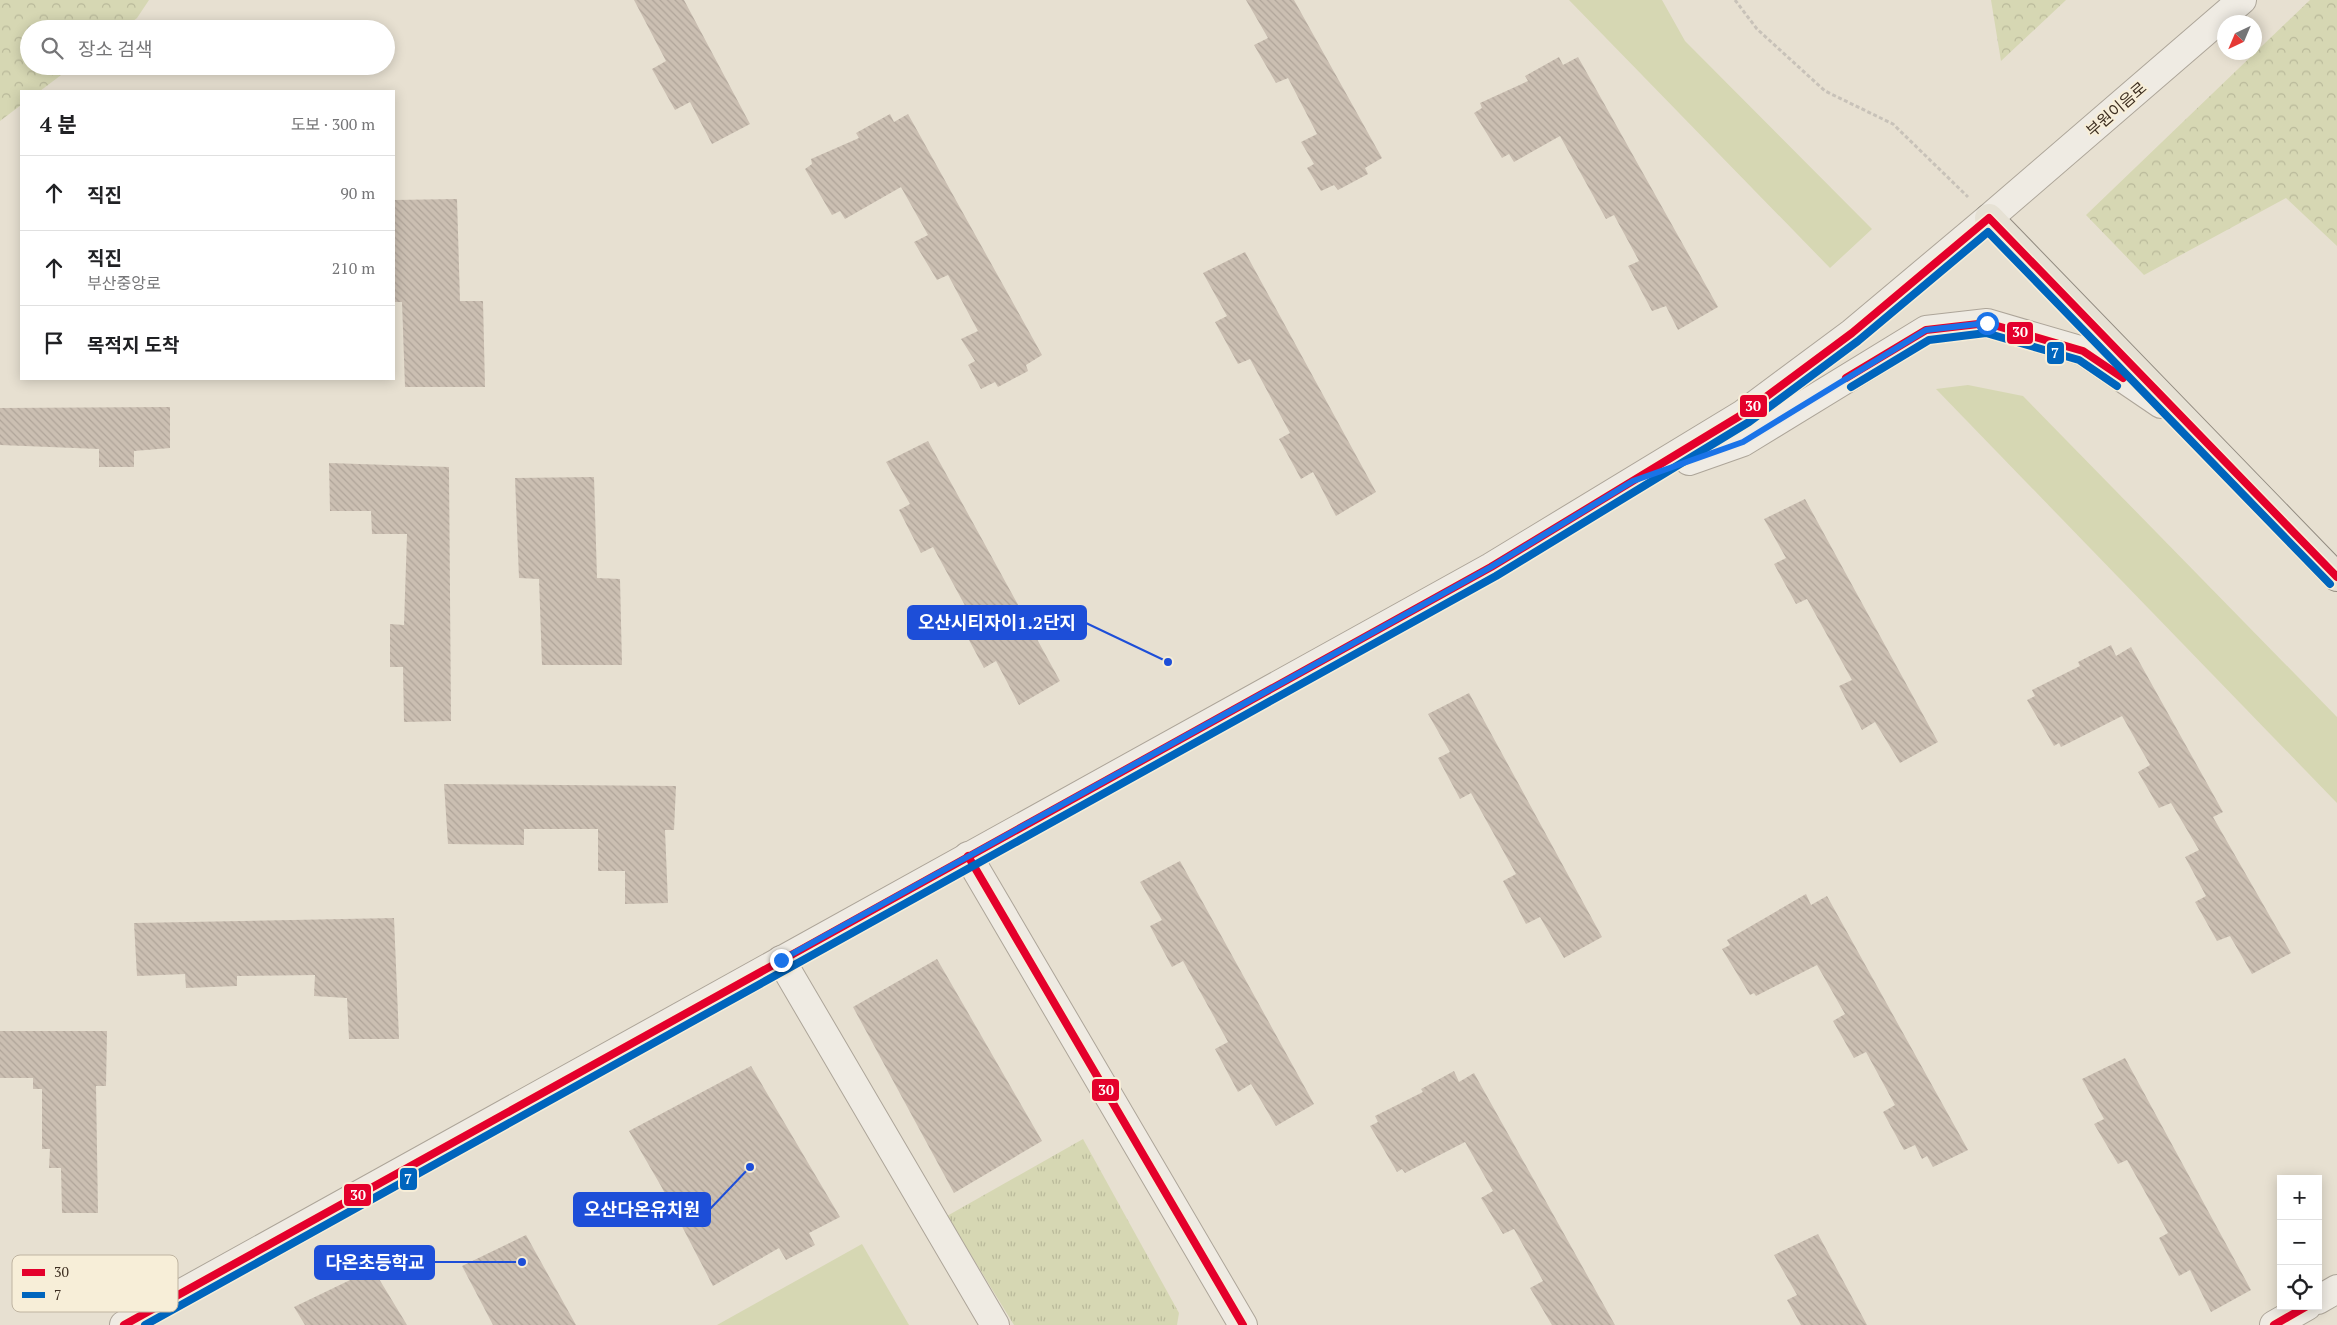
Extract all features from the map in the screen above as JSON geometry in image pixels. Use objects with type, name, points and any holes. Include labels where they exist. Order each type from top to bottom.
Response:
[{"type":"main road","points":[[1989,218],[2337,577]]},
{"type":"street","name":"부원이음로","points":[[1633,481],[1743,414],[1852,333],[1989,218],[2242,0]]},
{"type":"street","points":[[178,1295],[1491,567],[1633,481],[1743,442],[1926,330],[1987,323],[2083,351],[2187,422]]},
{"type":"street","points":[[968,856],[1239,1324]]},
{"type":"street","points":[[781,960],[994,1325]]},
{"type":"street","points":[[2322,1298],[2337,1289]]},
{"type":"street","points":[[2274,1325],[2300,1310]]},
{"type":"street","points":[[124,1325],[147,1312]]},
{"type":"path","points":[[1735,0],[1757,29],[1824,92],[1894,124],[1989,218]]},
{"type":"green space","points":[[0,0],[149,0],[134,20],[20,20],[20,75],[61,75],[41,90],[20,90],[20,106],[0,121]]},
{"type":"green space","points":[[1569,0],[1662,0],[1685,41],[1872,229],[1830,268]]},
{"type":"green space","points":[[1991,0],[2066,0],[2001,61]]},
{"type":"green space","points":[[2310,0],[2337,0],[2337,246],[2286,198],[2144,275],[2086,215],[2247,60],[2262,60],[2262,46]]},
{"type":"green space","points":[[1968,385],[2023,396],[2337,717],[2337,803],[1936,389]]},
{"type":"green space","points":[[1083,1139],[1179,1313],[1177,1325],[1014,1325],[947,1216]]},
{"type":"green space","points":[[862,1244],[909,1325],[717,1325]]},
{"type":"building","points":[[634,0],[684,0],[750,124],[712,144],[690,102],[675,110],[652,69],[666,61]]},
{"type":"building","points":[[1246,0],[1294,0],[1382,158],[1365,168],[1368,174],[1338,190],[1334,185],[1321,191],[1307,168],[1314,164],[1301,142],[1317,134],[1288,78],[1276,83],[1254,45],[1268,38]]},
{"type":"building","points":[[1559,57],[1563,65],[1578,57],[1718,307],[1678,330],[1666,306],[1652,311],[1628,266],[1639,261],[1614,215],[1606,219],[1560,136],[1514,162],[1509,154],[1502,158],[1474,113],[1482,108],[1480,103],[1528,81],[1525,76]]},
{"type":"building","points":[[890,114],[894,122],[908,114],[1042,355],[1026,365],[1028,371],[998,387],[995,382],[981,389],[968,365],[975,361],[961,339],[978,331],[948,275],[937,280],[914,242],[928,235],[901,187],[845,219],[840,211],[832,215],[805,169],[812,164],[811,159],[859,138],[856,133]]},
{"type":"building","points":[[457,199],[460,301],[483,301],[485,387],[405,387],[402,302],[395,302],[395,200]]},
{"type":"building","points":[[1245,252],[1376,492],[1336,516],[1313,472],[1301,479],[1279,439],[1290,433],[1250,359],[1238,364],[1215,322],[1227,316],[1203,273]]},
{"type":"building","points":[[170,407],[170,448],[134,451],[134,467],[99,467],[99,449],[0,445],[0,408]]},
{"type":"building","points":[[928,441],[1060,681],[1019,705],[996,661],[984,668],[962,627],[974,622],[933,547],[921,553],[899,510],[910,504],[886,462]]},
{"type":"building","points":[[329,463],[449,467],[451,721],[404,722],[403,667],[390,667],[390,624],[404,625],[407,534],[372,534],[371,511],[330,511]]},
{"type":"building","points":[[594,477],[597,578],[620,579],[622,665],[542,665],[539,579],[519,578],[515,478]]},
{"type":"building","points":[[1805,499],[1938,742],[1900,763],[1875,722],[1862,730],[1839,686],[1852,680],[1807,599],[1796,604],[1774,564],[1786,558],[1764,519]]},
{"type":"building","points":[[2111,645],[2116,656],[2131,647],[2223,812],[2213,817],[2291,953],[2252,974],[2230,936],[2217,941],[2195,902],[2206,896],[2185,857],[2199,850],[2171,803],[2159,808],[2138,772],[2150,765],[2122,716],[2061,747],[2059,743],[2054,746],[2027,700],[2035,696],[2032,690],[2080,666],[2078,662]]},
{"type":"building","points":[[1469,693],[1602,937],[1564,958],[1540,917],[1526,924],[1503,881],[1516,874],[1471,793],[1460,799],[1438,758],[1450,752],[1428,714]]},
{"type":"building","points":[[444,784],[676,786],[674,830],[665,830],[668,903],[625,904],[625,871],[598,871],[598,829],[524,829],[524,845],[448,844]]},
{"type":"building","points":[[1180,861],[1314,1104],[1276,1126],[1251,1084],[1238,1092],[1215,1049],[1228,1042],[1183,961],[1172,967],[1150,926],[1162,920],[1140,882]]},
{"type":"building","points":[[1806,894],[1811,905],[1827,896],[1968,1150],[1933,1167],[1927,1156],[1922,1159],[1915,1145],[1904,1150],[1883,1112],[1895,1105],[1866,1052],[1854,1058],[1833,1021],[1845,1014],[1817,965],[1756,996],[1754,993],[1750,995],[1722,949],[1730,945],[1727,940]]},
{"type":"building","points":[[394,918],[399,1039],[349,1039],[347,998],[314,996],[315,975],[237,976],[237,986],[186,988],[185,974],[137,976],[134,923]]},
{"type":"building","points":[[937,959],[1042,1141],[954,1193],[853,1007]]},
{"type":"building","points":[[0,1031],[107,1031],[106,1086],[96,1086],[98,1213],[62,1213],[61,1168],[49,1168],[50,1149],[42,1149],[42,1089],[33,1089],[33,1078],[0,1078]]},
{"type":"building","points":[[2125,1058],[2251,1290],[2211,1312],[2190,1270],[2179,1276],[2159,1238],[2168,1233],[2127,1160],[2118,1164],[2094,1124],[2104,1119],[2082,1079]]},
{"type":"building","points":[[751,1066],[840,1217],[809,1233],[815,1245],[786,1260],[779,1248],[713,1286],[661,1186],[629,1131]]},
{"type":"building","points":[[1454,1071],[1459,1082],[1474,1073],[1615,1325],[1552,1325],[1530,1288],[1543,1281],[1514,1229],[1503,1234],[1481,1198],[1493,1191],[1465,1142],[1405,1173],[1402,1169],[1397,1172],[1370,1126],[1378,1122],[1375,1116],[1423,1092],[1421,1089]]},
{"type":"building","points":[[1818,1234],[1867,1325],[1801,1325],[1787,1300],[1797,1295],[1774,1255]]},
{"type":"building","points":[[526,1235],[576,1325],[493,1325],[462,1266]]},
{"type":"building","points":[[373,1269],[407,1325],[305,1325],[294,1307]]},
{"type":"transit line","name":"30","points":[[178,1295],[1491,567],[1743,414],[1852,333],[1989,218],[2337,577]]},
{"type":"transit line","name":"7","points":[[178,1307],[1496,576],[1749,422],[1858,341],[1988,232],[2330,584]]},
{"type":"transit line","name":"30","points":[[1846,378],[1926,330],[1987,323],[2083,351],[2123,378]]},
{"type":"transit line","name":"7","points":[[1851,387],[1929,340],[1986,333],[2079,360],[2117,386]]},
{"type":"transit line","name":"30","points":[[968,856],[1243,1325]]},
{"type":"transit line","name":"30","points":[[2274,1325],[2300,1310]]},
{"type":"transit line","name":"30","points":[[124,1325],[147,1312]]},
{"type":"transit line","name":"7","points":[[145,1325],[168,1312]]},
{"type":"place","name":"오산시티자이1.2단지","points":[[1168,662]]},
{"type":"place","name":"오산다온유치원","points":[[750,1167]]},
{"type":"place","name":"다온초등학교","points":[[522,1262]]},
{"type":"route","points":[[781,960],[1491,567],[1633,481],[1743,442],[1926,330],[1987,323]]}]
